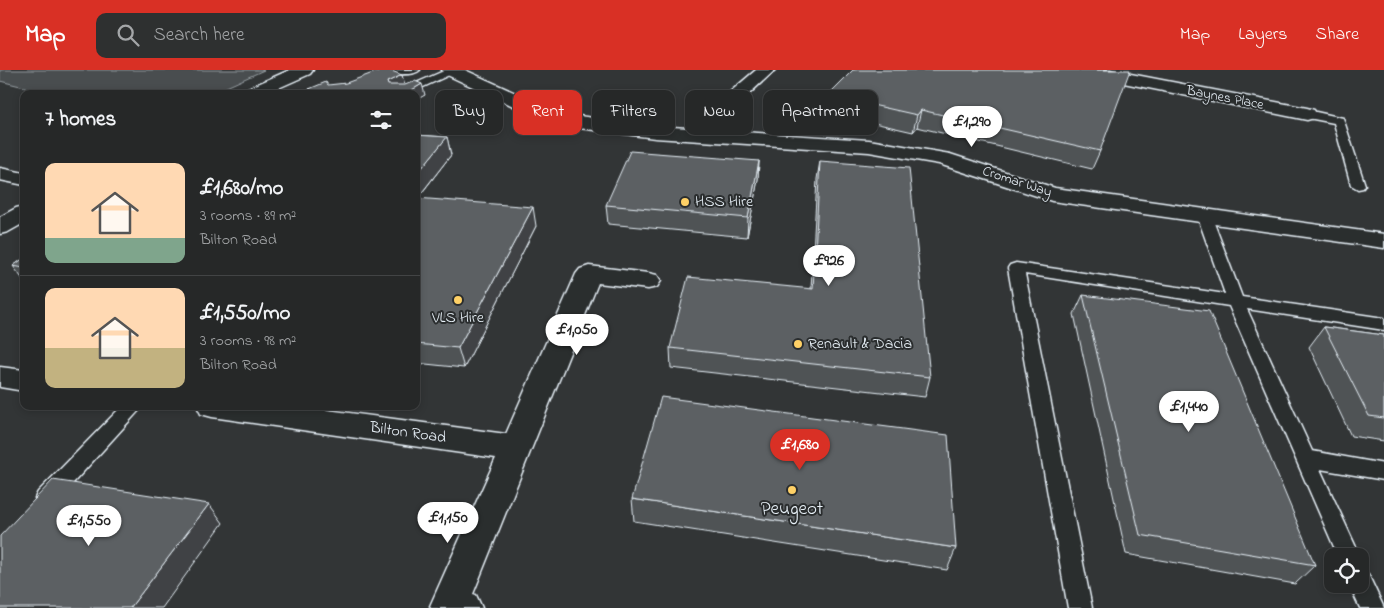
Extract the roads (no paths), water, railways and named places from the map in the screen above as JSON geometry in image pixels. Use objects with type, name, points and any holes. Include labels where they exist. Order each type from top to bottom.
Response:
[{"type":"street","points":[[259,90],[304,70]]},
{"type":"street","name":"Cromar Way","points":[[452,70],[548,115],[609,128],[685,134]]},
{"type":"street","points":[[743,90],[766,70]]},
{"type":"street","name":"Baynes Place","points":[[1084,70],[1307,114]]},
{"type":"street","name":"Cromar Way","points":[[692,135],[869,146],[943,158],[1052,194],[1384,241]]},
{"type":"street","points":[[0,227],[20,215]]},
{"type":"street","points":[[463,608],[449,606],[589,274],[648,281]]},
{"type":"street","points":[[0,377],[20,380]]},
{"type":"street","name":"Bilton Road","points":[[241,410],[515,448]]},
{"type":"lane","points":[[348,90],[393,72],[415,70]]},
{"type":"lane","points":[[406,90],[452,70]]},
{"type":"lane","points":[[393,72],[411,81],[402,90]]},
{"type":"lane","points":[[1307,114],[1339,121],[1358,185]]},
{"type":"lane","points":[[1204,215],[1236,302],[1345,548]]},
{"type":"lane","points":[[1080,608],[1016,268],[1384,324]]},
{"type":"lane","points":[[33,512],[130,410]]},
{"type":"lane","points":[[1306,458],[1384,472]]},
{"type":"lane","points":[[1365,593],[1372,608]]},
{"type":"place","name":"HSS Hire","points":[[685,202]]},
{"type":"place","name":"VLS Hire","points":[[458,300]]},
{"type":"place","name":"Renault & Dacia","points":[[798,344]]},
{"type":"place","name":"Peugeot","points":[[792,490]]}]
